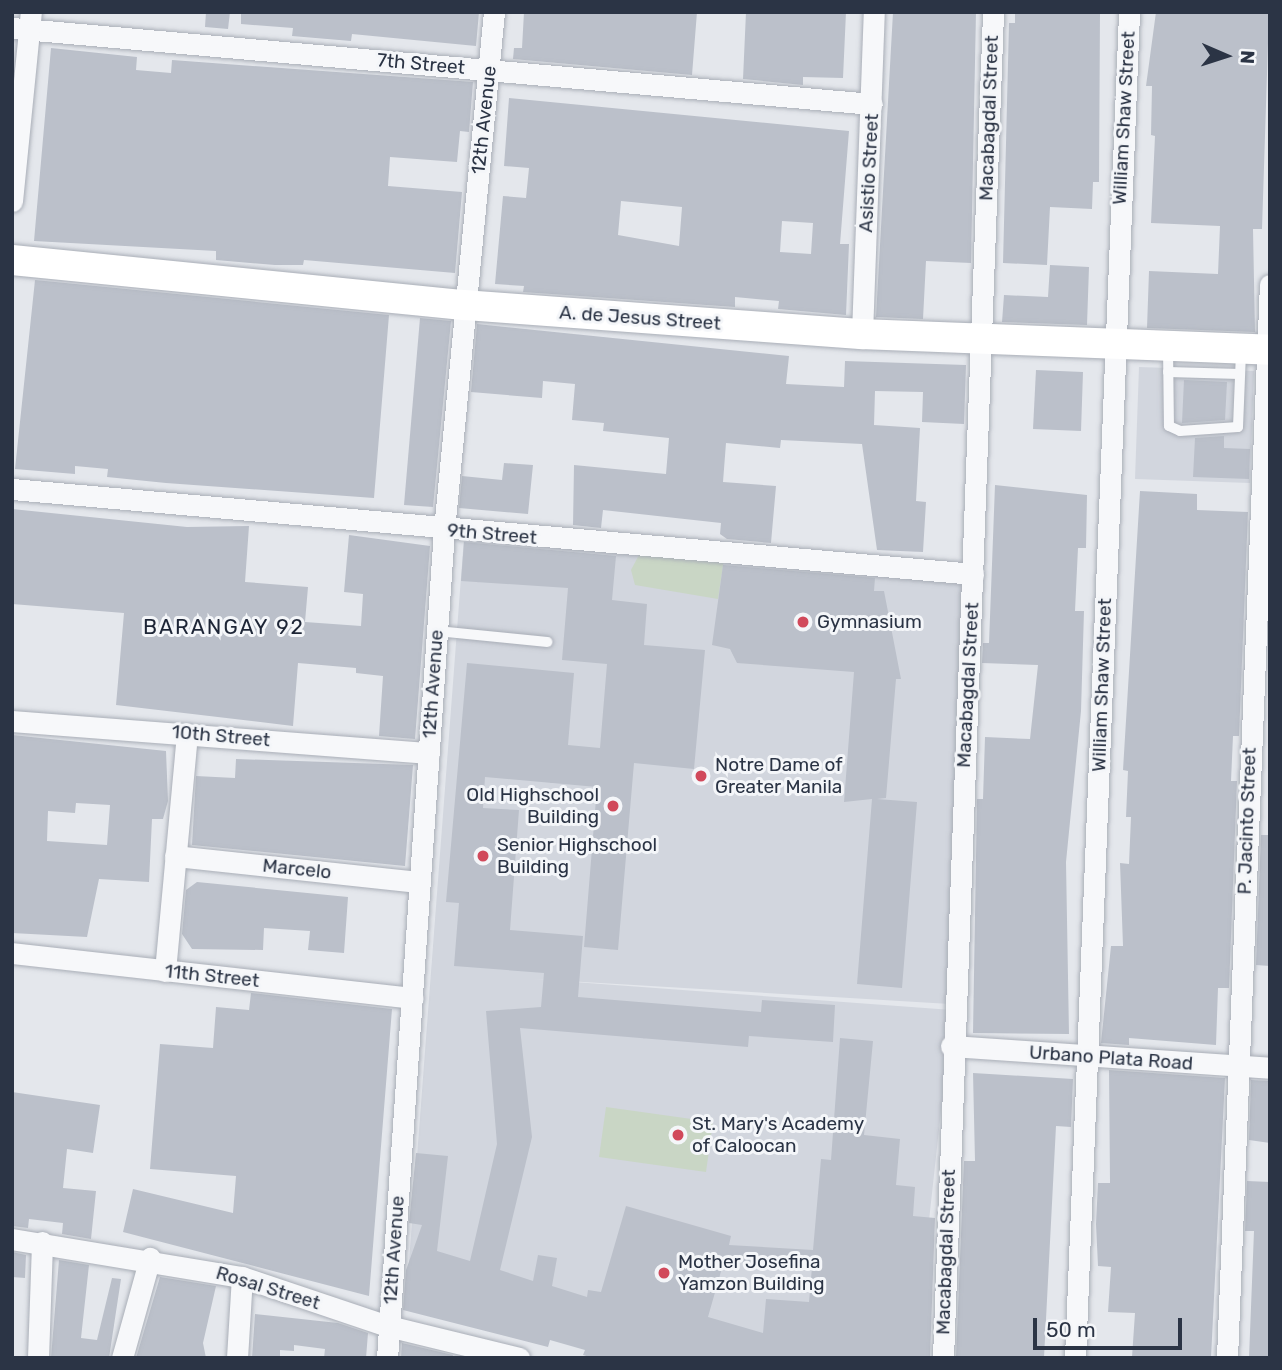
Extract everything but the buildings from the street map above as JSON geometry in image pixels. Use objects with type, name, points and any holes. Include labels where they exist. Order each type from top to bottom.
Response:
[{"type":"main road","name":"A. de Jesus Street","points":[[12,260],[464,305],[862,334],[1113,346],[1168,360],[1255,356]]},
{"type":"street","name":"12th Avenue","points":[[387,1358],[444,530],[464,305],[495,12]]},
{"type":"street","name":"Asistio Street","points":[[862,334],[874,12]]},
{"type":"street","name":"Macabagdal Street","points":[[943,1358],[951,1046],[973,574],[993,12]]},
{"type":"street","name":"William Shaw Street","points":[[1075,1358],[1089,1056],[1113,346],[1129,12]]},
{"type":"street","name":"7th Street","points":[[25,23],[490,71],[872,104]]},
{"type":"street","points":[[12,201],[25,23]]},
{"type":"street","name":"P. Jacinto Street","points":[[1227,1358],[1255,356],[1270,285]]},
{"type":"street","name":"9th Street","points":[[12,489],[444,530],[973,574]]},
{"type":"street","name":"10th Street","points":[[12,721],[429,753]]},
{"type":"street","points":[[165,971],[187,734]]},
{"type":"street","name":"Marcelo","points":[[175,856],[420,882]]},
{"type":"street","name":"11th Street","points":[[12,953],[412,998]]},
{"type":"street","name":"Urbano Plata Road","points":[[951,1046],[1270,1068]]},
{"type":"street","name":"Rosal Street","points":[[12,1240],[150,1258],[242,1276],[388,1326],[511,1357]]},
{"type":"street","points":[[38,1358],[42,1242]]},
{"type":"street","points":[[122,1358],[150,1258]]},
{"type":"street","points":[[237,1358],[242,1276]]},
{"type":"lane","points":[[1168,360],[1169,426],[1180,431],[1238,427],[1255,356]]},
{"type":"lane","points":[[437,631],[547,642]]},
{"type":"shaded area","points":[[1139,367],[1254,371],[1250,483],[1135,479]]},
{"type":"shaded area","points":[[464,538],[964,579],[950,1004],[533,979],[952,1010],[914,1358],[740,1358],[409,1262]]},
{"type":"green space","points":[[640,553],[724,559],[718,599],[635,585],[631,570]]},
{"type":"green space","points":[[606,1107],[713,1122],[706,1172],[599,1157]]},
{"type":"place","name":"Gymnasium","points":[[803,622]]},
{"type":"place","name":"Notre Dame of Greater Manila","points":[[701,776]]},
{"type":"place","name":"Old Highschool Building","points":[[613,806]]},
{"type":"place","name":"Senior Highschool Building","points":[[483,856]]},
{"type":"place","name":"St. Mary's Academy of Caloocan","points":[[678,1135]]},
{"type":"place","name":"Mother Josefina Yamzon Building","points":[[664,1273]]},
{"type":"district","name":"BARANGAY 92","points":[[224,627]]}]
